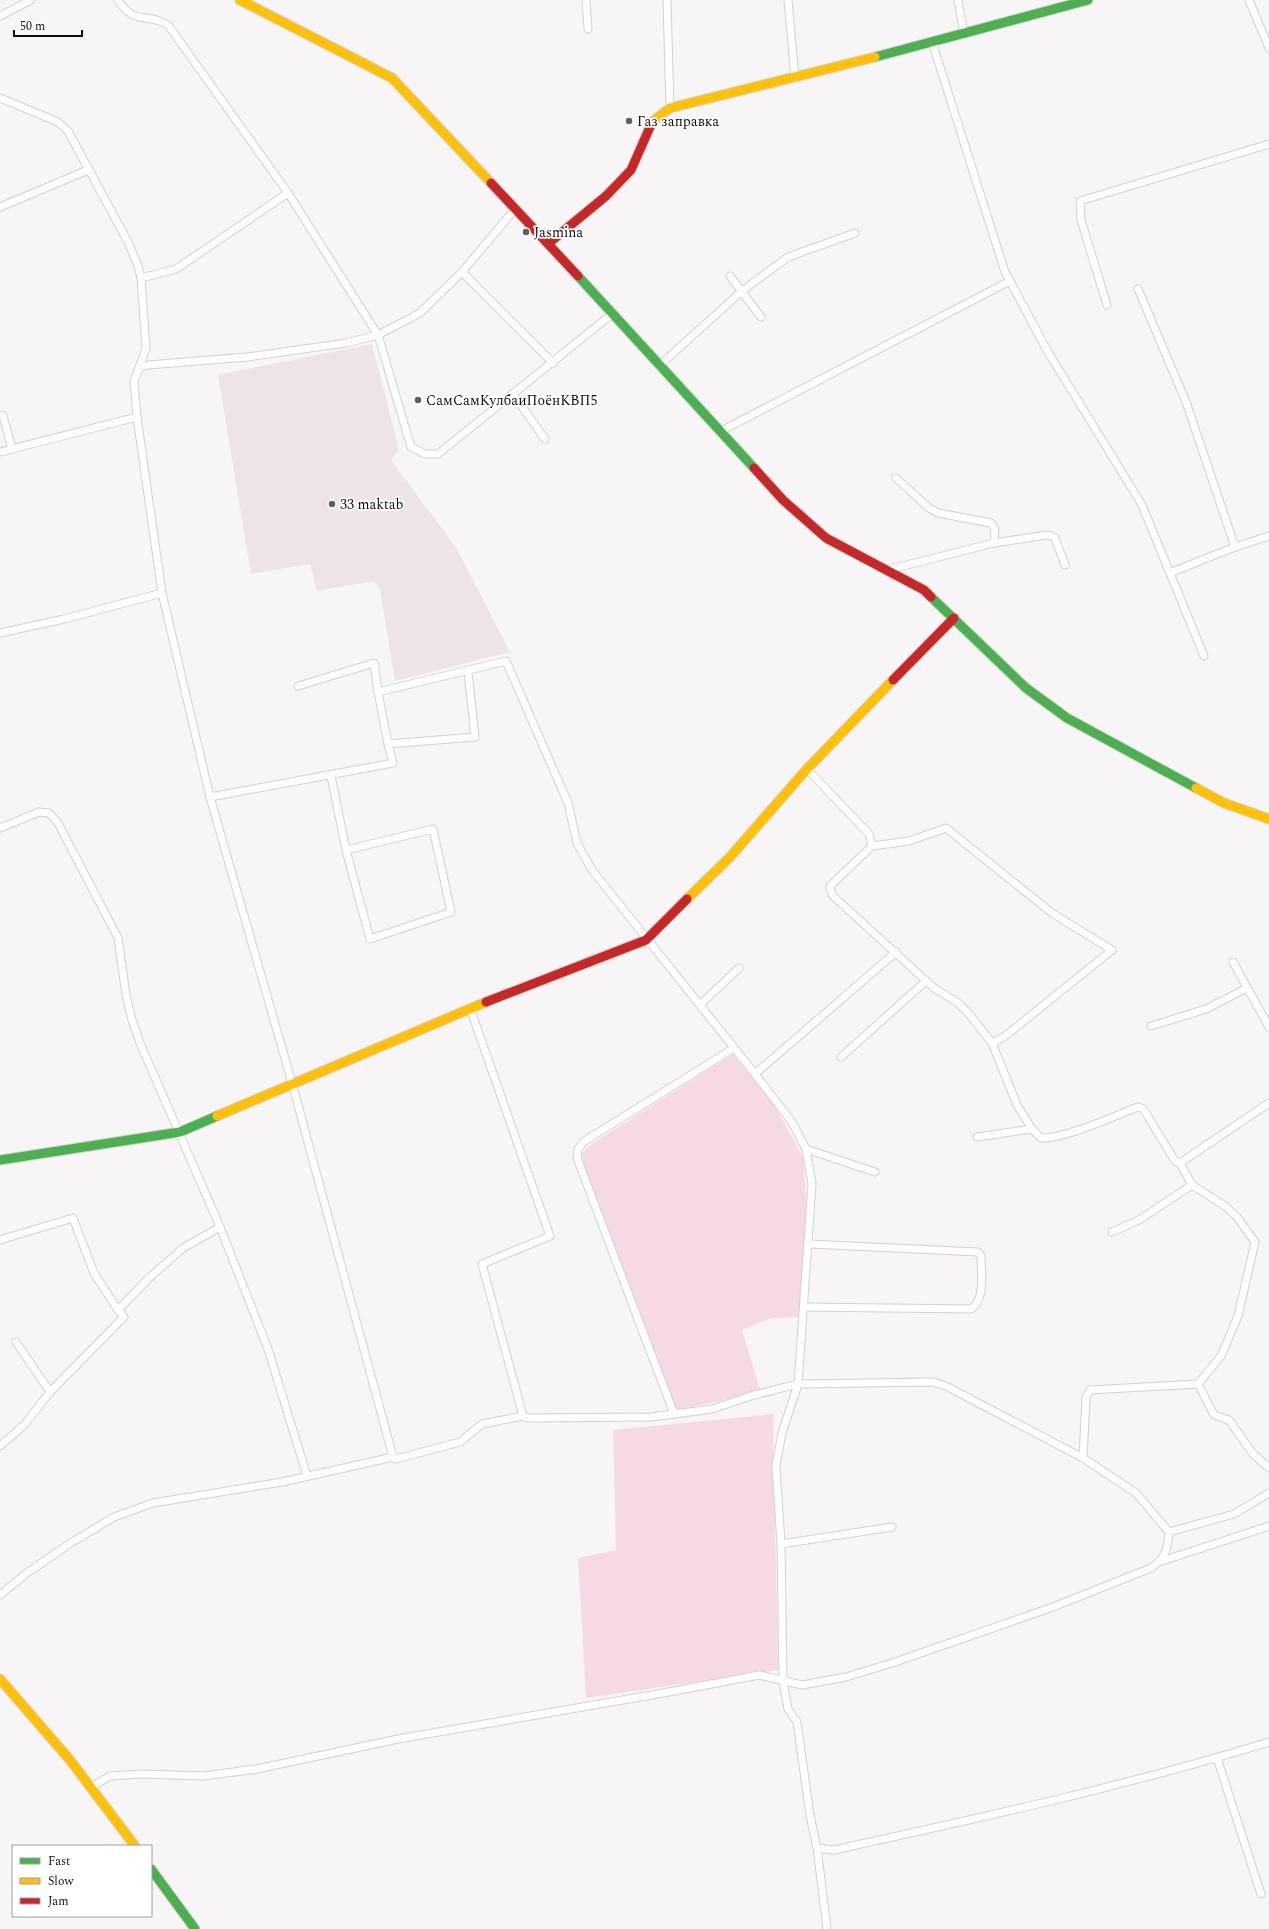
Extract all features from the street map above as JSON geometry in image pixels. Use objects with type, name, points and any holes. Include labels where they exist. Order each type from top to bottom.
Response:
[{"type":"street","points":[[0,16],[31,0]]},
{"type":"street","points":[[118,0],[126,11],[134,16],[159,19],[168,25],[288,193],[378,335],[411,447],[425,454],[438,454],[612,314]]},
{"type":"street","points":[[240,0],[392,78],[515,210],[550,243],[659,366],[721,431],[783,500],[826,538],[924,590],[1026,688],[1067,718],[1224,803],[1269,819]]},
{"type":"street","points":[[586,0],[588,29]]},
{"type":"street","points":[[667,0],[670,108]]},
{"type":"street","points":[[788,0],[795,78]]},
{"type":"street","points":[[958,0],[964,34]]},
{"type":"street","points":[[550,243],[606,196],[631,170],[652,122],[670,108],[795,78],[1088,0]]},
{"type":"street","points":[[1249,0],[1269,48]]},
{"type":"street","points":[[935,41],[934,48],[1005,272],[1048,352],[1142,505],[1204,656]]},
{"type":"street","points":[[0,98],[58,122],[68,131],[129,244],[141,278],[146,348],[134,381],[137,417],[162,593],[210,797],[292,1083],[393,1457]]},
{"type":"street","points":[[1107,305],[1081,220],[1080,201],[1269,144]]},
{"type":"street","points":[[0,207],[88,170]]},
{"type":"street","points":[[141,278],[176,269],[288,193]]},
{"type":"street","points":[[139,368],[148,365],[247,357],[346,343],[378,335],[420,313],[462,272],[515,210]]},
{"type":"street","points":[[659,366],[742,291],[788,257],[855,233]]},
{"type":"street","points":[[462,272],[553,363]]},
{"type":"street","points":[[730,276],[761,317]]},
{"type":"street","points":[[721,431],[1010,281]]},
{"type":"street","points":[[1138,290],[1186,402],[1235,547]]},
{"type":"street","points":[[513,394],[545,439]]},
{"type":"street","points":[[0,415],[3,416],[12,449]]},
{"type":"street","points":[[0,452],[137,417]]},
{"type":"street","points":[[896,478],[929,508],[938,513],[991,522],[995,529],[994,543]]},
{"type":"street","points":[[887,570],[994,543],[1049,535],[1055,538],[1065,565]]},
{"type":"street","points":[[1168,570],[1172,572],[1235,547],[1269,536]]},
{"type":"street","points":[[0,633],[64,619],[162,593]]},
{"type":"street","points":[[0,1160],[180,1132],[470,1008],[646,940],[730,857],[807,769],[954,618]]},
{"type":"street","points":[[378,692],[468,672],[506,661],[568,803],[576,843],[592,870],[646,940],[680,979],[792,1122],[806,1149],[812,1184],[798,1384],[782,1433],[776,1466],[784,1681],[788,1708],[797,1722],[810,1815],[817,1848],[827,1929]]},
{"type":"street","points":[[210,797],[331,776],[393,763],[378,692],[374,663],[298,686]]},
{"type":"street","points":[[388,744],[476,737],[468,672]]},
{"type":"street","points":[[807,769],[869,834],[872,846]]},
{"type":"street","points":[[331,776],[346,850],[370,939],[451,912],[433,829],[346,850]]},
{"type":"street","points":[[0,828],[39,812],[49,813],[58,823],[118,938],[126,995],[132,1020],[140,1043],[220,1227],[268,1349],[307,1476]]},
{"type":"street","points":[[992,1043],[1004,1037],[1112,950],[1052,913],[946,828],[909,841],[872,846],[830,886],[832,895],[934,988],[958,1003],[970,1015],[992,1043],[1017,1105],[1032,1129],[1041,1138],[1047,1138],[1071,1132],[1138,1107],[1143,1109],[1175,1161],[1180,1163],[1192,1185],[1225,1206],[1237,1217],[1254,1242],[1238,1316],[1220,1356],[1198,1384],[1090,1390],[1086,1397],[1083,1458]]},
{"type":"street","points":[[755,1074],[896,952]]},
{"type":"street","points":[[1233,962],[1269,1027]]},
{"type":"street","points":[[700,1005],[739,968]]},
{"type":"street","points":[[841,1057],[926,981]]},
{"type":"street","points":[[1151,1026],[1206,1009],[1247,988]]},
{"type":"street","points":[[470,1008],[550,1236],[482,1264],[523,1416]]},
{"type":"street","points":[[674,1414],[578,1158],[578,1149],[583,1142],[734,1048]]},
{"type":"street","points":[[1180,1163],[1269,1103]]},
{"type":"street","points":[[977,1137],[1032,1129]]},
{"type":"street","points":[[806,1149],[875,1172]]},
{"type":"street","points":[[1112,1232],[1139,1220],[1192,1185]]},
{"type":"street","points":[[0,1240],[73,1218],[94,1273],[124,1317],[50,1392],[25,1424],[0,1446]]},
{"type":"street","points":[[118,1310],[148,1279],[183,1248],[220,1227]]},
{"type":"street","points":[[804,1307],[971,1308],[978,1304],[980,1297],[981,1256],[978,1252],[809,1244]]},
{"type":"street","points":[[16,1342],[50,1392]]},
{"type":"street","points":[[0,1595],[27,1573],[69,1544],[120,1515],[153,1503],[282,1482],[393,1457],[396,1459],[460,1442],[482,1424],[523,1416],[527,1418],[651,1417],[712,1409],[754,1395],[798,1384],[880,1384],[919,1381],[946,1386],[1083,1458],[1136,1493],[1169,1532],[1168,1542],[1162,1561]]},
{"type":"street","points":[[1198,1384],[1214,1415],[1229,1420],[1253,1454],[1269,1468]]},
{"type":"street","points":[[1169,1532],[1234,1514],[1269,1493]]},
{"type":"street","points":[[93,1786],[110,1776],[142,1774],[203,1776],[257,1768],[398,1738],[669,1692],[759,1674],[802,1685],[846,1676],[895,1662],[1053,1607],[1151,1568],[1162,1561],[1269,1526]]},
{"type":"street","points":[[780,1544],[892,1527]]},
{"type":"street","points":[[0,1679],[30,1711],[93,1786],[134,1845]]},
{"type":"street","points":[[817,1848],[834,1850],[989,1817],[1217,1758],[1269,1742]]},
{"type":"street","points":[[1217,1758],[1261,1894]]},
{"type":"street","points":[[152,1870],[195,1929]]},
{"type":"shaded area","name":"33 maktab","points":[[372,344],[399,450],[391,460],[457,549],[510,652],[395,681],[380,589],[374,581],[317,591],[310,564],[251,574],[218,375]]},
{"type":"shaded area","points":[[733,1054],[775,1106],[803,1157],[807,1208],[799,1317],[771,1318],[742,1330],[760,1389],[721,1401],[675,1410],[667,1397],[584,1166],[582,1153],[593,1143]]},
{"type":"shaded area","points":[[773,1414],[778,1670],[586,1698],[578,1558],[616,1550],[613,1430]]},
{"type":"traffic: fast","points":[[875,57],[1088,0]]},
{"type":"traffic: fast","points":[[578,276],[754,468]]},
{"type":"traffic: fast","points":[[931,597],[1026,688],[1067,718],[1196,788]]},
{"type":"traffic: fast","points":[[0,1160],[180,1132],[217,1116]]},
{"type":"traffic: fast","points":[[152,1870],[195,1929]]},
{"type":"traffic: slow","points":[[240,0],[392,78],[491,183]]},
{"type":"traffic: slow","points":[[650,127],[652,122],[670,108],[875,57]]},
{"type":"traffic: slow","points":[[687,899],[730,857],[807,769],[893,680]]},
{"type":"traffic: slow","points":[[1196,788],[1224,803],[1269,819]]},
{"type":"traffic: slow","points":[[217,1116],[486,1002]]},
{"type":"traffic: slow","points":[[0,1679],[70,1760],[134,1845]]},
{"type":"traffic: jam","points":[[549,243],[606,196],[631,170],[650,127]]},
{"type":"traffic: jam","points":[[491,183],[578,276]]},
{"type":"traffic: jam","points":[[754,468],[783,500],[826,538],[924,590],[931,597]]},
{"type":"traffic: jam","points":[[893,680],[954,618]]},
{"type":"traffic: jam","points":[[486,1002],[646,940],[687,899]]},
{"type":"place","name":"Газ заправка","points":[[629,121]]},
{"type":"place","name":"Jasmina","points":[[526,232]]},
{"type":"place","name":"СамСамКулбаиПоёнКВП5","points":[[418,400]]},
{"type":"place","name":"33 maktab","points":[[332,504]]}]
